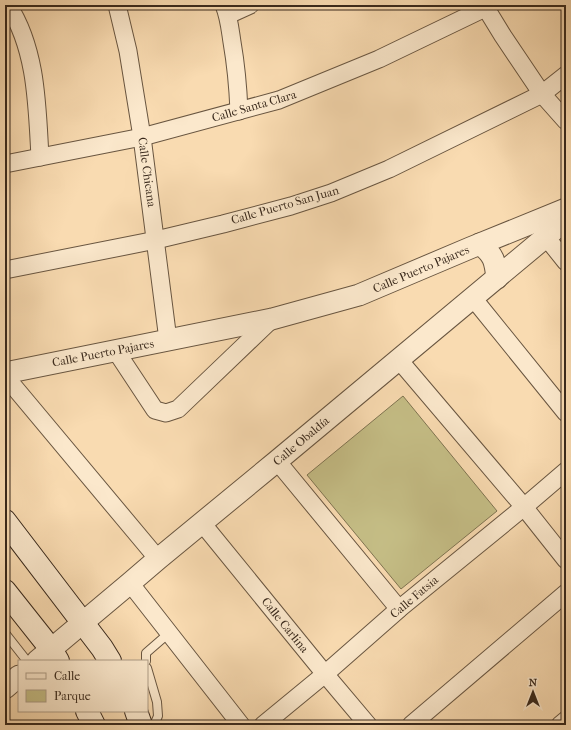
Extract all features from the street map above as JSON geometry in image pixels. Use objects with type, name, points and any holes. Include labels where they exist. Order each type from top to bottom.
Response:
[{"type":"main road","points":[[5,521],[102,648],[109,660]]},
{"type":"main road","points":[[5,591],[49,657]]},
{"type":"main road","points":[[88,712],[94,725]]},
{"type":"main road","points":[[136,712],[141,725]]},
{"type":"street","points":[[8,5],[21,31],[30,58],[38,115],[40,158]]},
{"type":"street","name":"Calle Chicana","points":[[116,5],[128,51],[142,137],[168,340]]},
{"type":"street","points":[[239,111],[237,80],[226,10],[250,5]]},
{"type":"street","points":[[486,6],[506,42],[542,94],[566,120]]},
{"type":"street","name":"Calle Santa Clara","points":[[5,164],[142,137],[279,100],[379,59],[486,6]]},
{"type":"street","name":"Calle Puerto San Juan","points":[[5,270],[156,240],[291,206],[332,193],[389,169],[542,94],[566,75]]},
{"type":"street","name":"Calle Puerto Pajares","points":[[5,373],[272,319],[359,295],[566,209]]},
{"type":"street","name":"Calle Obaldía","points":[[49,657],[82,622],[566,220]]},
{"type":"street","points":[[546,237],[566,262]]},
{"type":"street","points":[[480,244],[488,250],[493,258],[497,278]]},
{"type":"street","points":[[473,298],[566,413]]},
{"type":"street","name":"Calle Puerto Pajares","points":[[116,351],[155,410],[166,413],[178,408],[272,319]]},
{"type":"street","points":[[399,360],[524,507],[566,560]]},
{"type":"street","points":[[5,376],[158,559]]},
{"type":"street","points":[[276,461],[399,609]]},
{"type":"street","name":"Calle Fatsia","points":[[263,725],[325,674],[399,609],[566,471]]},
{"type":"street","name":"Calle Carlina","points":[[202,523],[368,725]]},
{"type":"street","points":[[130,583],[242,725]]},
{"type":"street","points":[[412,725],[566,594]]},
{"type":"street","points":[[5,688],[18,677]]},
{"type":"street","points":[[560,725],[566,720]]},
{"type":"lane","points":[[5,633],[26,660]]},
{"type":"lane","points":[[146,660],[146,653],[169,633]]},
{"type":"lane","points":[[148,671],[157,702],[158,716],[154,725]]},
{"type":"green space","points":[[403,396],[497,511],[401,589],[307,475]]}]
